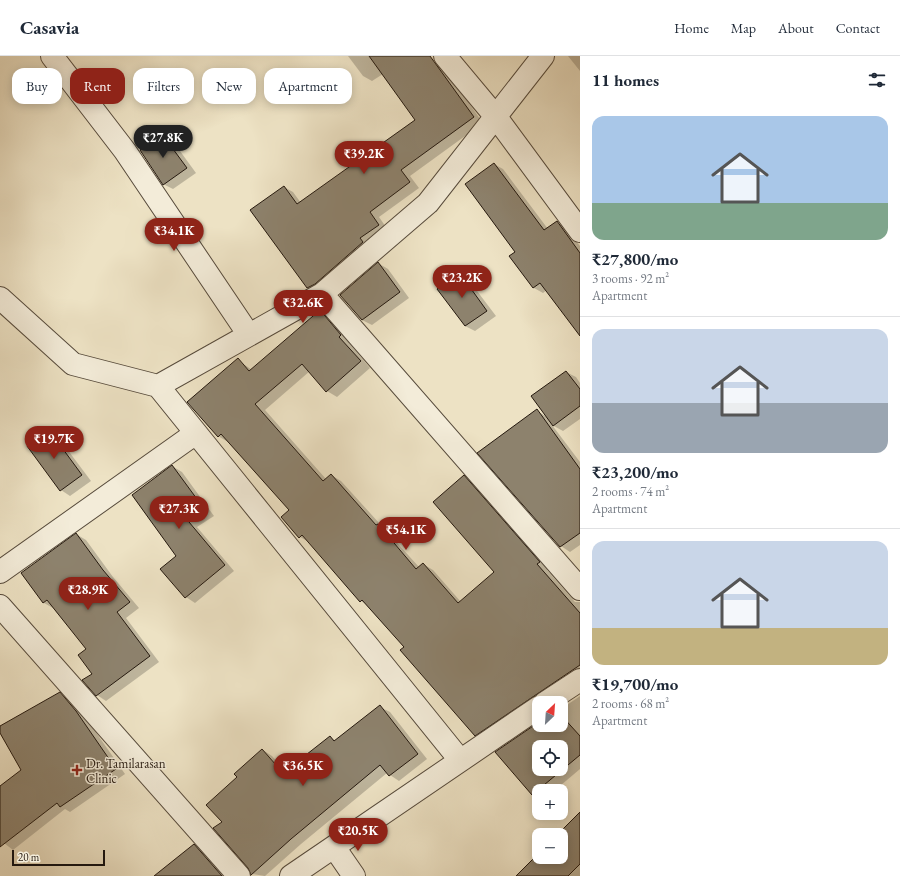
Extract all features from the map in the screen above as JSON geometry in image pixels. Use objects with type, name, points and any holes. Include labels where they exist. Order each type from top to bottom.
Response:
[{"type":"street","points":[[52,56],[126,151],[249,335]]},
{"type":"street","points":[[445,56],[496,117],[580,231]]},
{"type":"street","points":[[158,386],[322,294],[428,203],[543,56]]},
{"type":"street","points":[[322,294],[580,589]]},
{"type":"street","points":[[0,298],[72,364],[158,386],[460,760]]},
{"type":"street","points":[[0,572],[196,433]]},
{"type":"street","points":[[0,606],[239,876]]},
{"type":"street","points":[[556,696],[580,680]]},
{"type":"street","points":[[291,876],[532,712]]},
{"type":"street","points":[[334,846],[354,876]]},
{"type":"building","points":[[369,56],[430,56],[474,117],[401,170],[410,182],[370,212],[379,225],[360,238],[363,242],[315,284],[307,288],[250,210],[284,186],[297,204],[415,120]]},
{"type":"building","points":[[162,134],[187,168],[163,185],[140,150]]},
{"type":"building","points":[[494,163],[544,230],[557,221],[580,253],[580,336],[540,283],[533,288],[509,256],[515,252],[465,184]]},
{"type":"building","points":[[378,262],[400,292],[362,320],[340,295]]},
{"type":"building","points":[[459,272],[487,311],[465,326],[437,289]]},
{"type":"building","points":[[320,310],[341,335],[339,337],[361,361],[326,392],[302,364],[255,404],[323,481],[331,474],[376,525],[378,524],[416,569],[423,563],[458,603],[494,572],[433,502],[464,475],[540,562],[537,564],[580,613],[580,665],[532,696],[475,736],[400,650],[404,647],[362,600],[360,602],[302,535],[299,538],[281,517],[289,510],[221,434],[218,437],[187,402],[238,358],[249,371]]},
{"type":"building","points":[[566,371],[580,389],[580,406],[553,426],[531,396]]},
{"type":"building","points":[[537,409],[580,469],[580,533],[560,547],[477,453]]},
{"type":"building","points":[[49,430],[82,475],[60,491],[27,446]]},
{"type":"building","points":[[172,465],[205,510],[189,522],[225,565],[185,598],[160,569],[176,556],[132,495]]},
{"type":"building","points":[[76,533],[103,570],[130,602],[117,612],[150,656],[96,696],[82,680],[92,674],[78,655],[86,649],[47,600],[43,603],[21,573]]},
{"type":"building","points":[[60,692],[76,711],[116,769],[60,807],[57,803],[0,847],[0,786],[21,770],[0,733],[0,726]]},
{"type":"building","points":[[380,705],[418,754],[389,776],[380,765],[291,839],[251,875],[248,868],[213,828],[222,822],[206,805],[237,777],[234,774],[262,749],[283,773],[330,736],[334,741]]},
{"type":"building","points":[[568,723],[580,736],[580,755],[568,765],[568,740],[532,740],[532,776],[555,776],[545,784],[532,784],[532,795],[495,752],[532,727],[532,732],[568,732]]},
{"type":"building","points":[[580,812],[580,864],[568,876],[516,876],[532,860],[532,864],[568,864],[568,828],[564,828]]},
{"type":"building","points":[[194,844],[222,876],[154,876]]},
{"type":"place","name":"Dr. Tamilarasan Clinic","points":[[77,770]]}]
